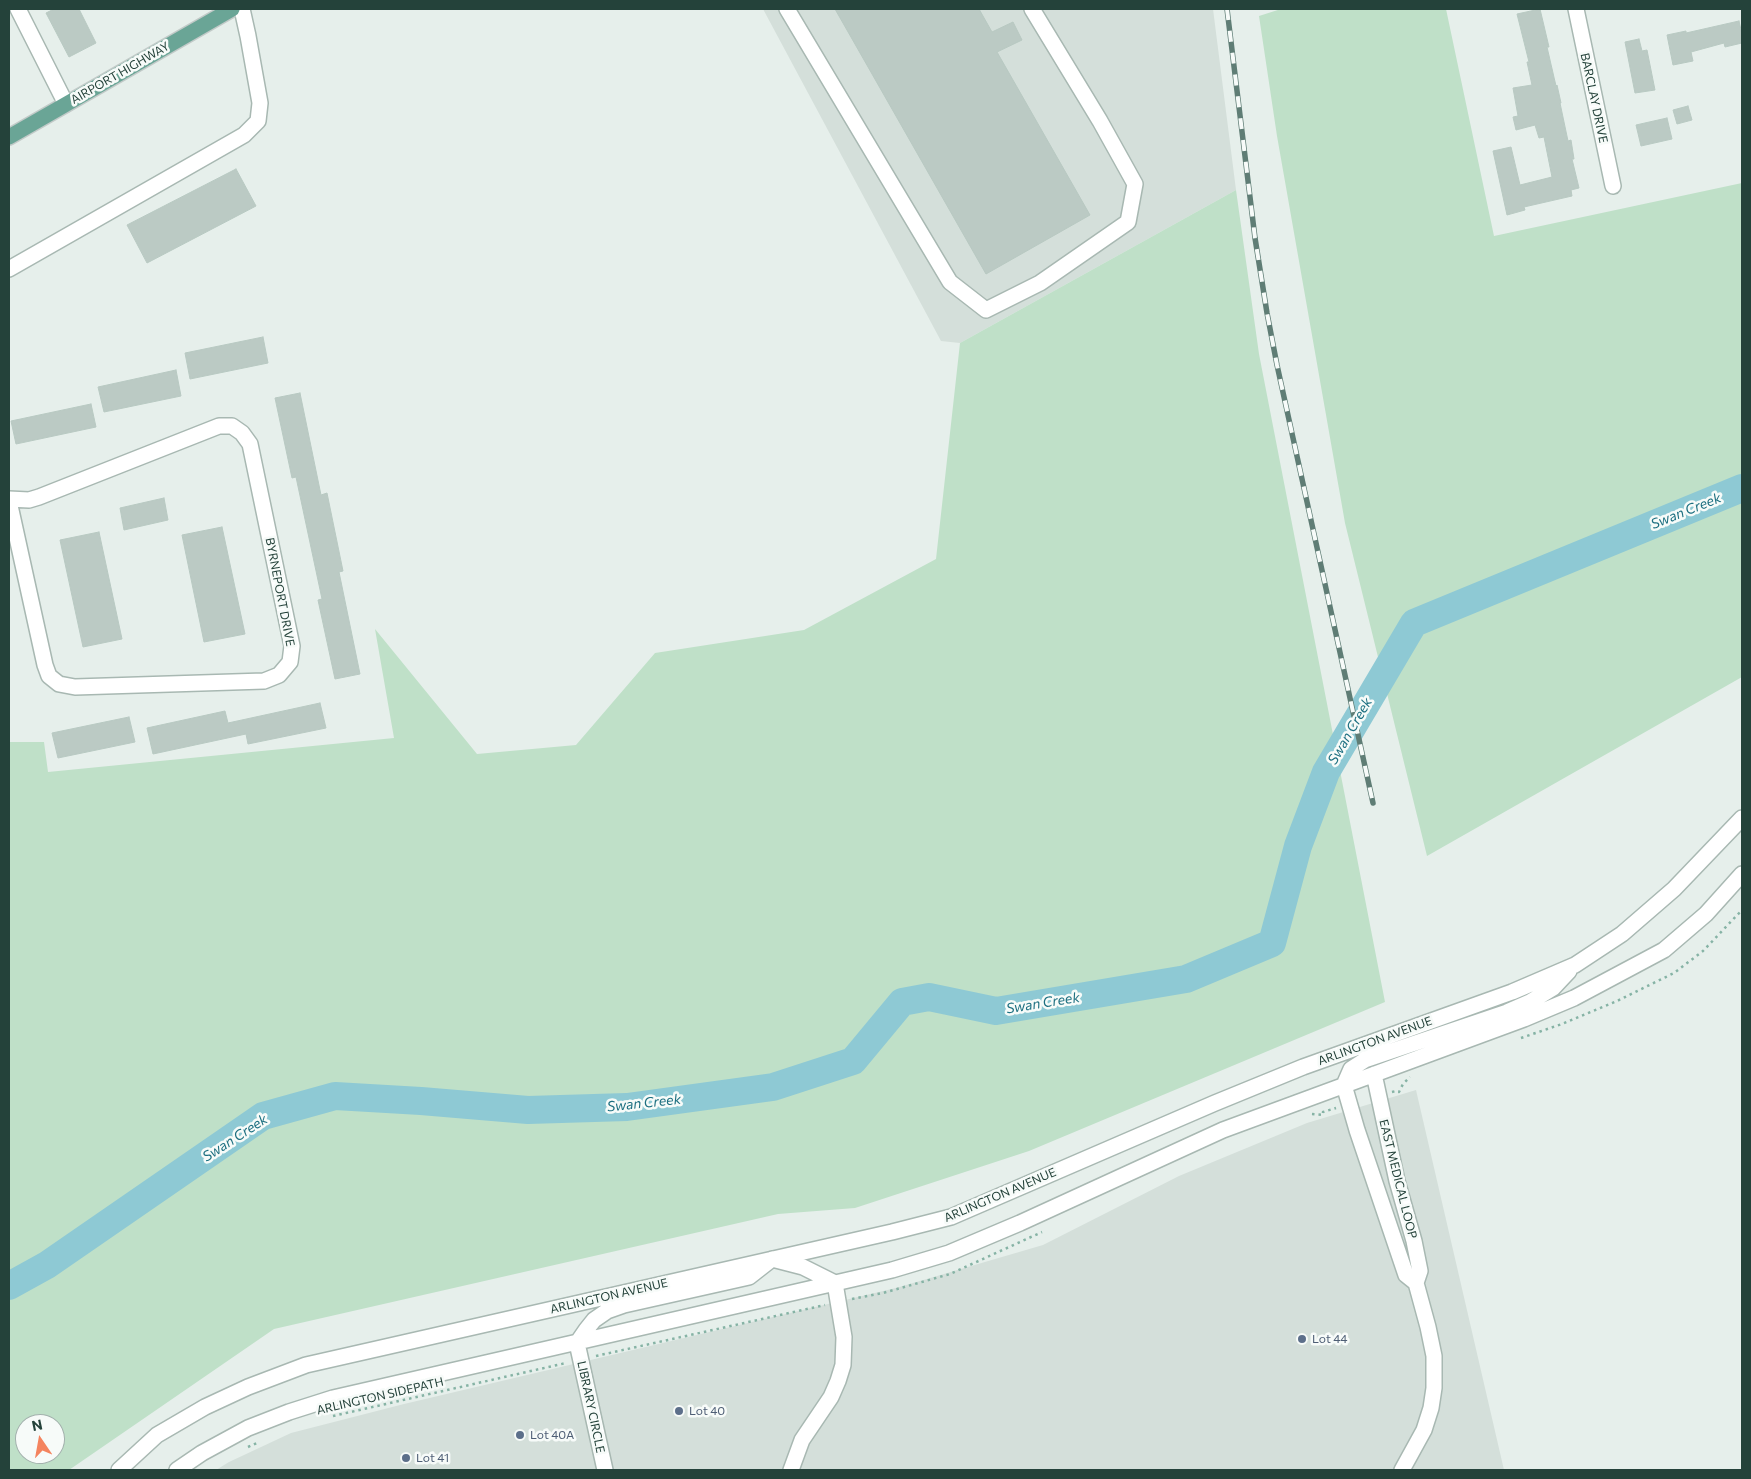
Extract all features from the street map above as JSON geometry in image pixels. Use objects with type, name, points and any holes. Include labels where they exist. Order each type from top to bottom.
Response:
[{"type":"main road","name":"AIRPORT HIGHWAY","points":[[9,137],[232,9]]},
{"type":"street","points":[[18,9],[66,104]]},
{"type":"street","points":[[9,269],[244,135],[258,121],[260,103],[242,9]]},
{"type":"street","points":[[787,9],[950,282],[986,310],[1040,283],[1128,222],[1135,184],[1032,9]]},
{"type":"street","name":"BARCLAY DRIVE","points":[[1581,10],[1613,186]]},
{"type":"street","name":"BYRNEPORT DRIVE","points":[[219,426],[232,426],[242,433],[250,444],[292,646],[290,662],[279,675],[264,681],[75,687],[59,684],[49,676],[45,665],[9,500],[29,500],[39,497],[219,426]]},
{"type":"street","name":"ARLINGTON AVENUE","points":[[119,1470],[157,1434],[205,1407],[248,1387],[306,1365],[950,1217],[1214,1102],[1303,1067],[1512,992],[1575,965],[1622,934],[1674,889],[1742,818]]},
{"type":"street","points":[[177,1470],[202,1453],[248,1428],[333,1398],[892,1270],[949,1253],[1224,1130],[1550,1009],[1574,998],[1664,950],[1706,914],[1742,874]]},
{"type":"street","points":[[1344,1085],[1351,1069],[1365,1060],[1508,1012],[1530,1002],[1553,988],[1575,965]]},
{"type":"street","name":"EAST MEDICAL LOOP","points":[[1374,1074],[1397,1181],[1414,1241],[1420,1271],[1416,1283],[1433,1346],[1435,1366],[1431,1408],[1424,1430],[1402,1470]]},
{"type":"street","name":"EAST MEDICAL LOOP","points":[[1344,1085],[1356,1130],[1406,1275],[1416,1283]]},
{"type":"street","points":[[577,1343],[594,1320],[607,1311],[624,1305],[749,1277],[772,1259],[803,1267],[835,1283]]},
{"type":"street","points":[[791,1470],[802,1440],[831,1397],[843,1365],[844,1337],[835,1283]]},
{"type":"street","name":"LIBRARY CIRCLE","points":[[577,1343],[605,1470]]},
{"type":"path","points":[[589,1358],[828,1304]]},
{"type":"path","name":"ARLINGTON SIDEPATH","points":[[328,1417],[567,1363]]},
{"type":"path","points":[[248,1447],[265,1439]]},
{"type":"shaded area","points":[[763,9],[1213,9],[1236,190],[960,343],[941,341]]},
{"type":"shaded area","points":[[1416,1090],[1504,1470],[216,1470],[291,1433],[404,1404],[896,1288],[1043,1245],[1179,1176],[1307,1123]]},
{"type":"green space","points":[[1281,9],[1446,9],[1494,236],[1742,183],[1742,677],[1427,856],[1345,523],[1277,136],[1259,16]]},
{"type":"green space","points":[[1236,190],[1259,354],[1385,1002],[1029,1151],[855,1208],[778,1214],[274,1329],[69,1470],[9,1470],[9,742],[44,742],[48,772],[394,738],[375,629],[477,754],[576,745],[655,653],[804,630],[936,559],[960,343]]},
{"type":"building","points":[[54,9],[79,9],[96,43],[69,57],[46,13]]},
{"type":"building","points":[[835,9],[979,9],[992,32],[1013,22],[1022,40],[997,52],[1090,215],[986,274]]},
{"type":"building","points":[[1540,9],[1568,141],[1571,140],[1574,159],[1572,159],[1579,188],[1571,190],[1572,196],[1524,207],[1525,210],[1507,215],[1493,151],[1511,147],[1520,185],[1552,177],[1544,137],[1539,138],[1535,125],[1516,130],[1513,117],[1518,116],[1513,88],[1532,85],[1527,62],[1529,62],[1517,14]]},
{"type":"building","points":[[1739,21],[1742,43],[1725,47],[1724,43],[1691,52],[1693,61],[1673,65],[1667,35],[1686,31],[1686,33]]},
{"type":"building","points":[[1639,39],[1642,51],[1647,50],[1655,90],[1635,93],[1625,42]]},
{"type":"building","points":[[1688,106],[1692,120],[1677,124],[1673,110]]},
{"type":"building","points":[[1667,118],[1672,139],[1641,146],[1636,125]]},
{"type":"building","points":[[236,169],[256,206],[147,263],[127,225]]},
{"type":"building","points":[[263,337],[268,363],[190,379],[185,353]]},
{"type":"building","points":[[176,370],[181,396],[104,412],[98,387]]},
{"type":"building","points":[[300,393],[321,495],[327,493],[343,571],[339,572],[360,674],[335,679],[318,600],[322,599],[296,477],[292,478],[275,398]]},
{"type":"building","points":[[91,404],[96,427],[16,444],[11,421]]},
{"type":"building","points":[[164,498],[168,520],[124,530],[120,508]]},
{"type":"building","points":[[222,527],[245,634],[204,642],[182,535]]},
{"type":"building","points":[[99,532],[122,639],[83,647],[60,540]]},
{"type":"building","points":[[320,703],[326,728],[248,744],[246,734],[153,754],[147,728],[225,711],[228,723]]},
{"type":"building","points":[[129,717],[135,742],[58,758],[52,733]]},
{"type":"waterway","name":"Swan Creek","points":[[9,1286],[47,1265],[263,1116],[335,1096],[528,1110],[627,1107],[773,1087],[853,1061],[902,1002],[929,997],[996,1011],[1186,979],[1272,943],[1298,846],[1326,772],[1414,623],[1742,488]]},
{"type":"railway","points":[[1227,9],[1255,238],[1267,313],[1373,803]]},
{"type":"place","name":"Lot 44","points":[[1302,1339]]},
{"type":"place","name":"Lot 40","points":[[679,1411]]},
{"type":"place","name":"Lot 40A","points":[[520,1435]]},
{"type":"place","name":"Lot 41","points":[[406,1458]]}]
